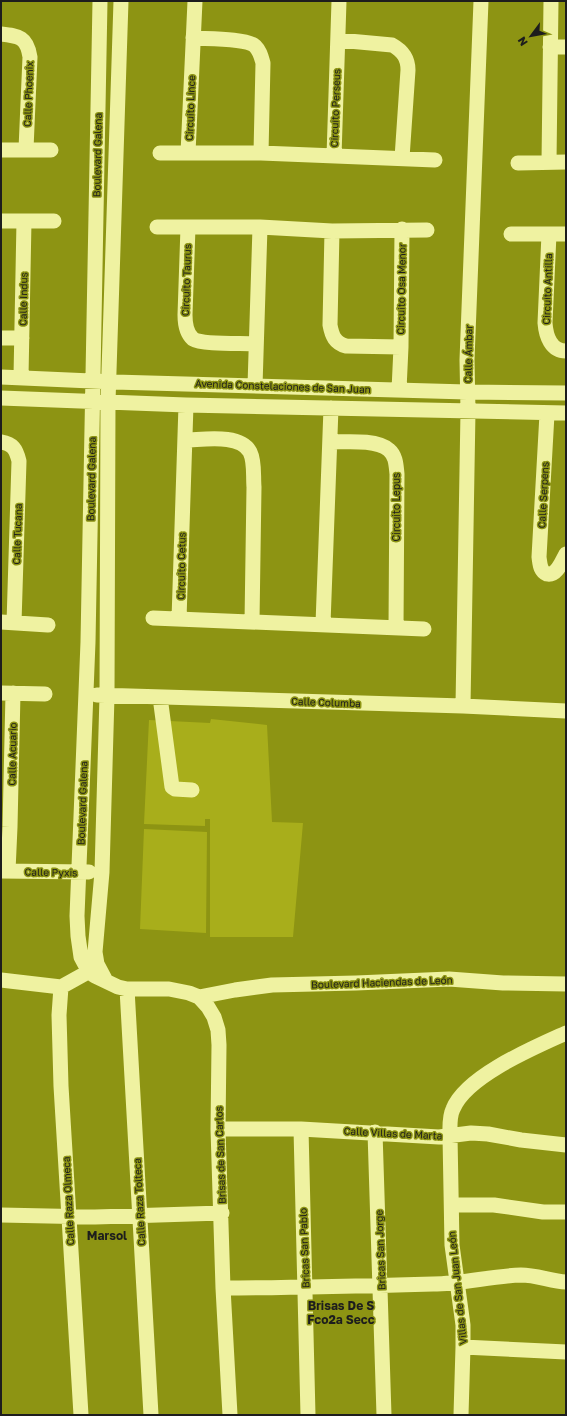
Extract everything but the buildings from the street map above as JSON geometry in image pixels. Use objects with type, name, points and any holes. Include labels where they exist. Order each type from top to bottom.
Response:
[{"type":"street","name":"Boulevard Galena","points":[[100,1],[86,694],[80,872],[77,916],[81,956],[94,963],[102,872],[107,696],[108,402],[120,1]]},
{"type":"street","name":"Circuito Lince","points":[[195,1],[188,154],[261,153],[334,156]]},
{"type":"street","name":"Circuito Perseus","points":[[339,1],[334,156],[435,160]]},
{"type":"street","name":"Calle Ámbar","points":[[463,706],[468,411],[467,360],[481,1]]},
{"type":"street","points":[[549,162],[551,1]]},
{"type":"street","name":"Calle Phoenix","points":[[1,34],[12,35],[22,39],[28,46],[30,57],[26,149]]},
{"type":"street","points":[[193,38],[245,41],[254,45],[260,53],[263,63],[261,153]]},
{"type":"street","points":[[338,40],[392,45],[400,49],[405,55],[408,62],[408,70],[402,158]]},
{"type":"street","points":[[550,47],[566,48]]},
{"type":"street","points":[[1,150],[51,150]]},
{"type":"street","points":[[160,154],[188,154]]},
{"type":"street","points":[[518,163],[566,162]]},
{"type":"street","points":[[1,221],[54,221]]},
{"type":"street","name":"Calle Indus","points":[[21,377],[24,221]]},
{"type":"street","points":[[157,227],[260,227],[255,386]]},
{"type":"street","name":"Circuito Taurus","points":[[188,227],[184,315],[189,334],[193,339],[203,342],[256,344]]},
{"type":"street","name":"Circuito Osa Menor","points":[[260,227],[332,231],[402,229],[399,390]]},
{"type":"street","points":[[402,229],[427,230]]},
{"type":"street","name":"Circuito Osa Menor","points":[[332,231],[331,334],[339,344],[346,346],[401,347]]},
{"type":"street","points":[[511,234],[566,234]]},
{"type":"street","name":"Circuito Antilla","points":[[549,234],[545,323],[546,333],[554,347],[562,351],[566,351]]},
{"type":"street","points":[[1,338],[22,338]]},
{"type":"street","name":"Avenida Constelaciones de San Juan","points":[[1,377],[255,386],[467,392],[566,393]]},
{"type":"street","name":"Avenida Constelaciones de San Juan","points":[[1,398],[186,405],[547,414],[566,413]]},
{"type":"street","name":"Circuito Cetus","points":[[179,619],[186,405]]},
{"type":"street","points":[[322,624],[331,408]]},
{"type":"street","name":"Calle Serpens","points":[[547,414],[539,557],[542,571],[550,575],[557,570],[566,554]]},
{"type":"street","points":[[185,440],[234,440],[244,445],[250,452],[253,465],[254,487],[252,622]]},
{"type":"street","name":"Calle Tucana","points":[[1,442],[10,444],[15,448],[19,461],[8,622]]},
{"type":"street","name":"Circuito Lepus","points":[[330,442],[369,442],[382,445],[390,450],[396,460],[396,628]]},
{"type":"street","points":[[153,618],[424,629]]},
{"type":"street","points":[[8,622],[48,625]]},
{"type":"street","points":[[7,693],[46,694]]},
{"type":"street","name":"Calle Acuario","points":[[4,871],[6,826],[7,693]]},
{"type":"street","name":"Calle Columba","points":[[86,694],[107,696],[463,706],[566,711]]},
{"type":"street","points":[[160,697],[172,787],[175,789],[192,790]]},
{"type":"street","name":"Calle Pyxis","points":[[4,871],[102,872]]},
{"type":"street","points":[[1,980],[61,986],[94,963],[106,981],[118,987],[127,989],[169,989],[199,997]]},
{"type":"street","name":"Boulevard Haciendas de León","points":[[199,997],[272,985],[356,983],[449,978],[502,983],[566,984]]},
{"type":"street","name":"Calle Raza Olmeca","points":[[61,986],[59,1015],[61,1086],[81,1415]]},
{"type":"street","name":"Calle Raza Tolteca","points":[[127,989],[152,1415]]},
{"type":"street","name":"Brisas de San Carlos","points":[[199,997],[214,1017],[218,1030],[218,1129],[222,1213],[223,1288],[230,1415]]},
{"type":"street","name":"Villas de San Juan León","points":[[461,1415],[463,1325],[452,1244],[450,1119],[453,1108],[461,1096],[473,1084],[501,1065],[524,1052],[566,1033]]},
{"type":"street","name":"Calle Villas de Marta","points":[[218,1129],[300,1129],[427,1136],[450,1136],[471,1133],[566,1145]]},
{"type":"street","name":"Bricas San Pablo","points":[[300,1129],[308,1415]]},
{"type":"street","name":"Bricas San Jorge","points":[[375,1132],[384,1415]]},
{"type":"street","points":[[452,1205],[494,1205],[543,1212],[566,1212]]},
{"type":"street","points":[[1,1215],[68,1217],[222,1213]]},
{"type":"street","points":[[223,1288],[305,1288],[434,1284],[522,1275],[539,1276],[566,1282]]},
{"type":"street","points":[[463,1347],[566,1352]]},
{"type":"shaded area","points":[[211,719],[267,725],[272,822],[303,823],[293,937],[210,937],[210,819],[205,819],[205,826],[144,824],[149,720],[210,723]]},
{"type":"shaded area","points":[[144,829],[207,832],[206,933],[140,929]]},
{"type":"district","name":"Marsol","points":[[107,1236]]},
{"type":"district","name":"Brisas De S Fco2a Secc","points":[[341,1313]]}]
